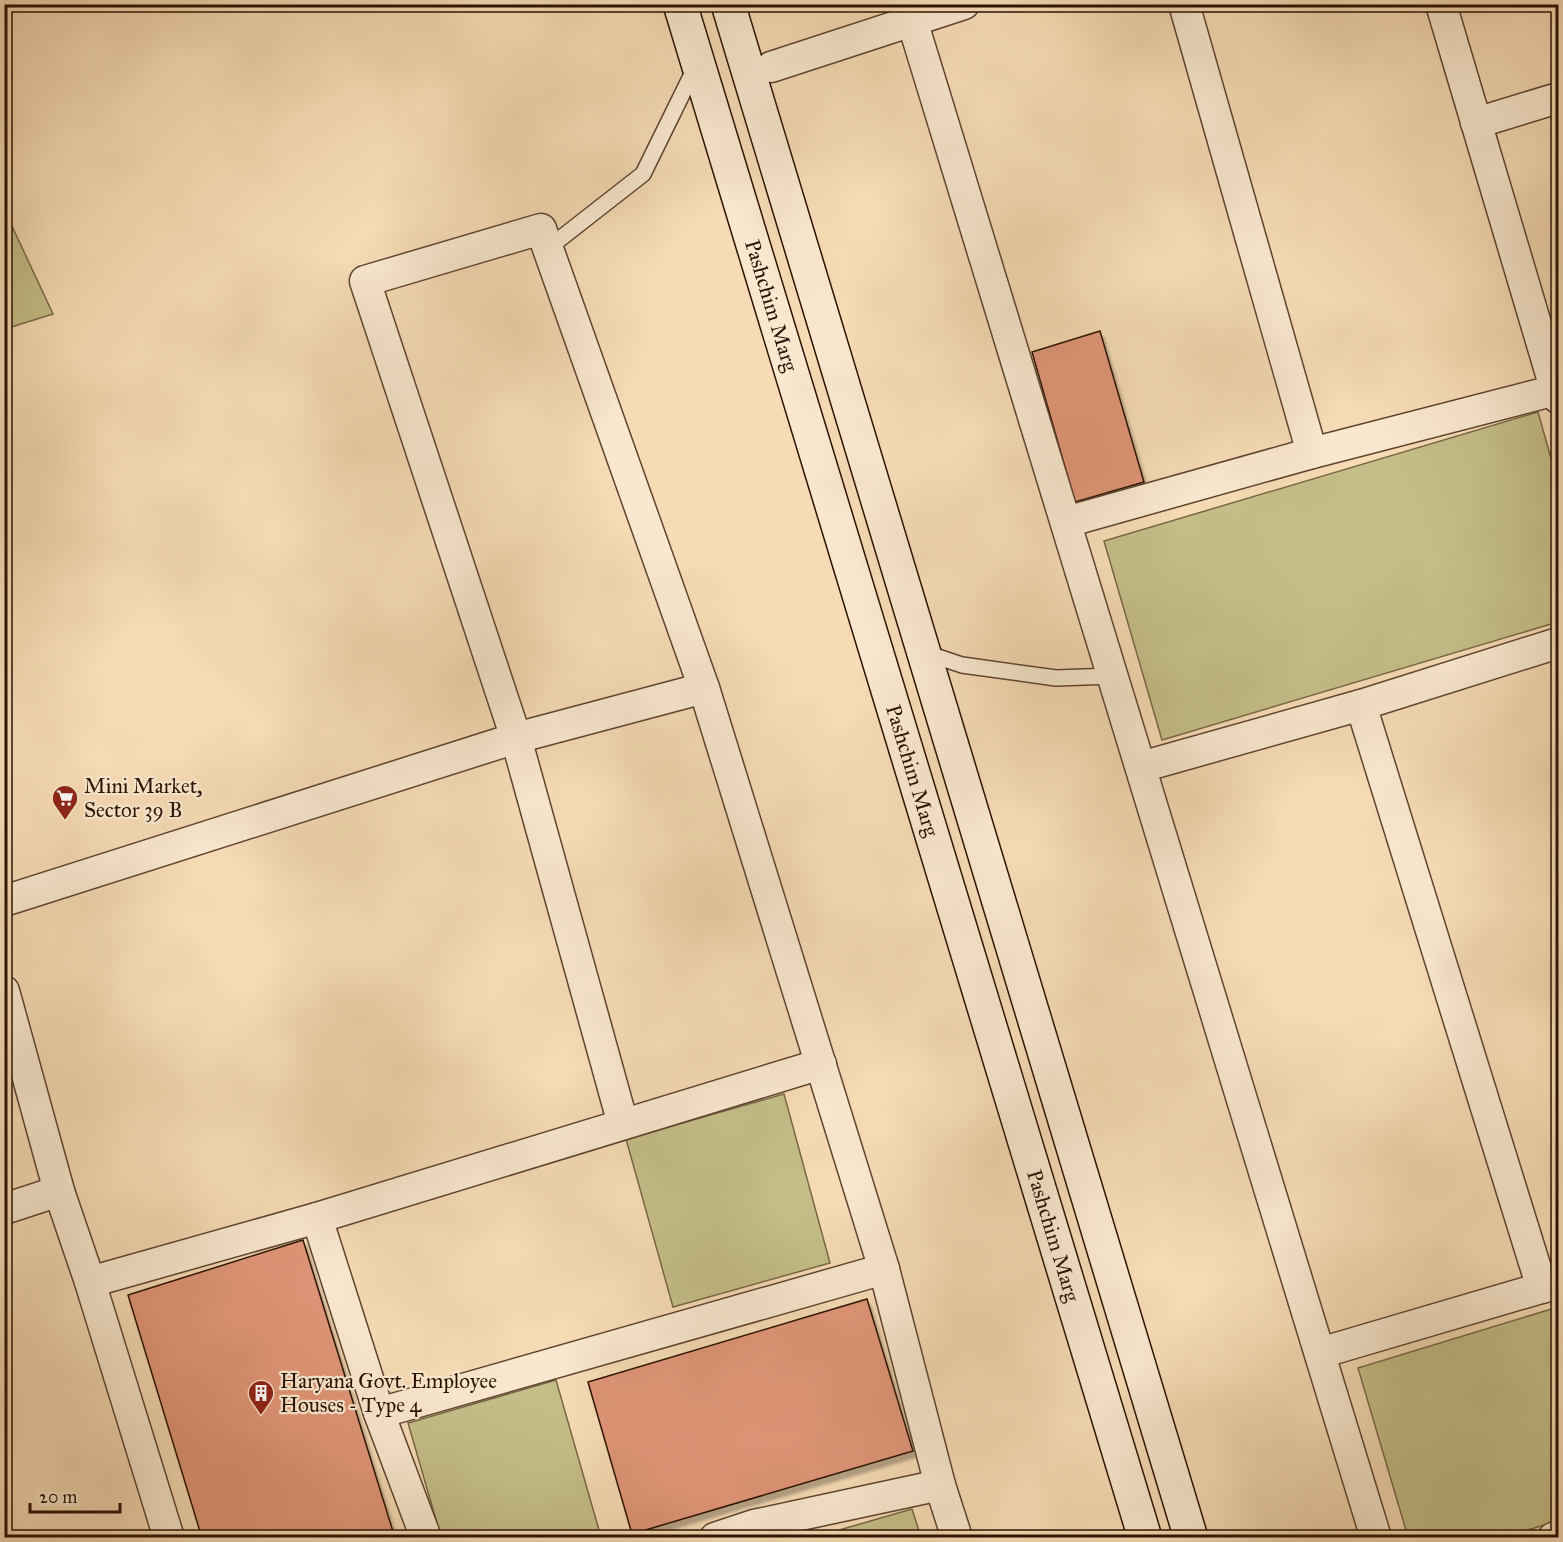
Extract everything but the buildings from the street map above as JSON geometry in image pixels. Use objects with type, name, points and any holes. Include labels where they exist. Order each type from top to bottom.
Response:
[{"type":"main road","name":"Pashchim Marg","points":[[680,4],[1145,1538]]},
{"type":"main road","name":"Pashchim Marg","points":[[728,4],[1191,1538]]},
{"type":"street","points":[[771,67],[910,13],[964,4]]},
{"type":"street","points":[[1184,4],[1312,453]]},
{"type":"street","points":[[1066,522],[1312,453],[1557,394],[1441,4]]},
{"type":"street","points":[[910,13],[1376,1538]]},
{"type":"street","points":[[1476,123],[1558,98]]},
{"type":"street","points":[[623,1124],[516,738],[365,281],[541,229],[705,688],[884,1269],[940,1485],[957,1538]]},
{"type":"street","points":[[1141,767],[1361,705],[1558,643]]},
{"type":"street","points":[[4,901],[516,738],[705,688]]},
{"type":"street","points":[[1320,1353],[1550,1286],[1361,705]]},
{"type":"street","points":[[4,991],[59,1191],[90,1282],[169,1538]]},
{"type":"street","points":[[90,1282],[317,1218],[821,1064]]},
{"type":"street","points":[[4,1209],[59,1191]]},
{"type":"street","points":[[317,1218],[379,1413],[426,1538]]},
{"type":"street","points":[[379,1413],[884,1269]]},
{"type":"street","points":[[715,1538],[754,1525],[940,1485]]},
{"type":"street","points":[[1553,1538],[1558,1536]]},
{"type":"lane","points":[[547,249],[643,174],[698,63]]},
{"type":"lane","points":[[923,652],[962,665],[1056,678],[1113,676]]},
{"type":"shaded area","points":[[4,209],[53,314],[5,329],[4,329]]},
{"type":"shaded area","points":[[1538,412],[1558,483],[1558,622],[1162,740],[1104,541]]},
{"type":"shaded area","points":[[784,1094],[830,1263],[673,1307],[626,1139]]},
{"type":"shaded area","points":[[1558,1307],[1558,1521],[1504,1537],[1408,1537],[1358,1368]]},
{"type":"shaded area","points":[[556,1380],[601,1537],[441,1537],[408,1423]]},
{"type":"shaded area","points":[[912,1509],[921,1537],[815,1537]]},
{"type":"place","name":"Mini Market, Sector 39 B","points":[[65,821]]},
{"type":"place","name":"Haryana Govt. Employee Houses - Type 4","points":[[261,1416]]}]
